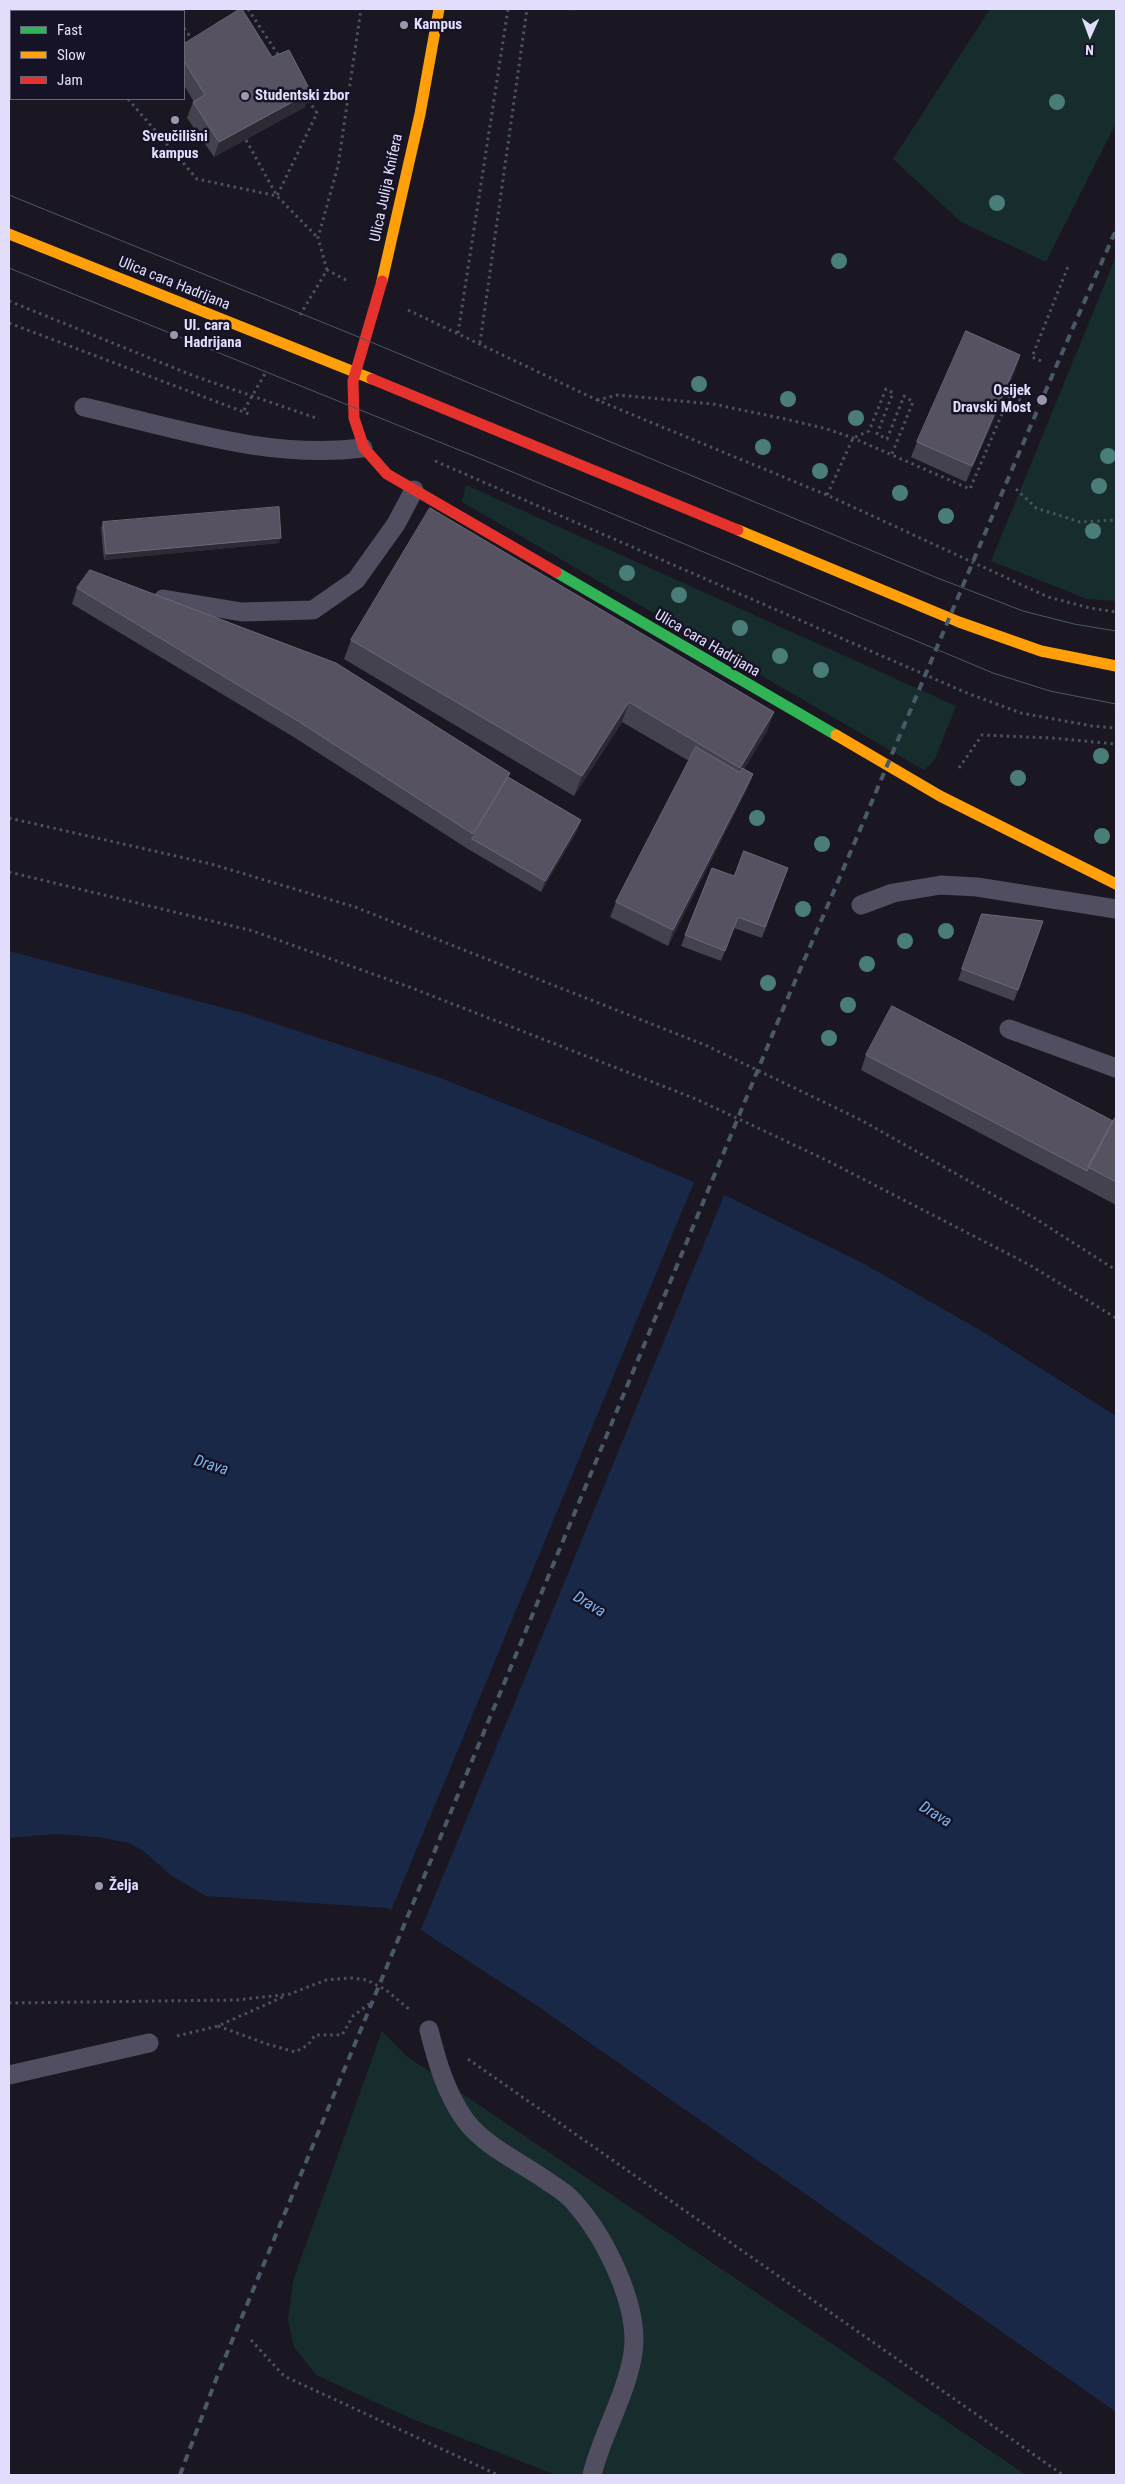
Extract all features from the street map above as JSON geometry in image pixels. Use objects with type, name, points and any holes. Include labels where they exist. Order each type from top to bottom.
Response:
[{"type":"street","name":"Ulica Julija Knifera","points":[[355,372],[387,261],[440,9]]},
{"type":"street","name":"Ulica cara Hadrijana","points":[[9,234],[715,518],[968,625],[1041,651],[1116,666]]},
{"type":"street","points":[[355,372],[353,400],[360,440]]},
{"type":"street","name":"Ulica cara Hadrijana","points":[[360,440],[372,462],[387,474],[414,490],[940,796],[1116,884]]},
{"type":"lane","points":[[84,407],[253,445],[332,452],[360,440]]},
{"type":"lane","points":[[163,600],[242,612],[313,610],[356,580],[396,524],[414,490]]},
{"type":"lane","points":[[861,905],[893,893],[941,885],[977,887],[1116,909]]},
{"type":"lane","points":[[1009,1029],[1116,1068]]},
{"type":"lane","points":[[429,2030],[438,2066],[452,2098],[466,2122],[487,2141],[550,2183],[573,2201],[612,2262],[625,2293],[634,2325],[633,2353],[624,2392],[592,2475]]},
{"type":"lane","points":[[9,2074],[150,2043]]},
{"type":"path","points":[[248,9],[280,57]]},
{"type":"path","points":[[318,238],[338,166],[362,9]]},
{"type":"path","points":[[508,9],[458,333],[597,400],[827,495],[1048,597],[1090,608],[1116,612]]},
{"type":"path","points":[[480,343],[526,9]]},
{"type":"path","points":[[185,29],[198,47]]},
{"type":"path","points":[[277,196],[317,113],[301,89]]},
{"type":"path","points":[[129,100],[197,179],[277,196]]},
{"type":"path","points":[[246,140],[277,196],[318,238],[327,270]]},
{"type":"path","points":[[1041,361],[1032,357],[1069,264]]},
{"type":"path","points":[[9,301],[360,440]]},
{"type":"path","points":[[9,323],[244,410],[252,397]]},
{"type":"path","points":[[827,495],[853,438],[869,431],[886,389],[893,393],[877,434],[887,439],[904,396],[913,402],[891,456]]},
{"type":"path","points":[[597,400],[618,395],[713,404],[827,429],[853,438],[970,489],[1010,395],[1024,402]]},
{"type":"path","points":[[426,458],[976,696],[1021,713],[1092,726],[1116,728]]},
{"type":"path","points":[[1016,490],[1036,508],[1080,522],[1116,520]]},
{"type":"path","points":[[9,818],[211,864],[354,908],[705,1045],[861,1120],[1036,1219],[1116,1270]]},
{"type":"path","points":[[9,872],[253,931],[412,988],[660,1084],[824,1159],[1028,1264],[1116,1318]]},
{"type":"path","points":[[150,2043],[218,2026],[290,1994]]},
{"type":"path","points":[[218,2026],[295,2052],[308,2045],[315,2036],[342,2035],[353,2016],[373,2002]]},
{"type":"path","points":[[251,2340],[284,2376],[498,2475]]},
{"type":"green space","points":[[990,9],[1116,9],[1116,123],[1046,262],[961,222],[893,159]]},
{"type":"green space","points":[[1115,259],[1116,601],[1087,599],[991,561]]},
{"type":"green space","points":[[466,485],[956,706],[935,759],[924,770],[462,502]]},
{"type":"green space","points":[[382,2031],[405,2055],[1026,2475],[556,2475],[410,2418],[316,2375],[294,2347],[288,2320],[293,2281]]},
{"type":"water","name":"Drava","points":[[9,951],[243,1013],[438,1077],[588,1137],[729,1197],[866,1265],[985,1333],[1116,1416],[1116,2412],[536,2005],[387,1908],[206,1896],[172,1876],[142,1850],[129,1843],[98,1837],[55,1834],[9,1838]]},
{"type":"pier","points":[[695,1180],[725,1193],[420,1932],[390,1913]]},
{"type":"building","points":[[9,9],[78,9],[10,10],[9,61]]},
{"type":"building","name":"Studentski zbor","points":[[242,9],[272,57],[289,50],[311,92],[219,142],[193,102],[205,95],[185,63],[185,43]]},
{"type":"building","name":"Osijek Dravski Most","points":[[966,331],[1020,355],[972,466],[917,442]]},
{"type":"building","points":[[279,507],[281,538],[106,554],[103,522]]},
{"type":"building","points":[[430,508],[774,712],[740,768],[629,702],[582,776],[351,640]]},
{"type":"building","points":[[90,570],[336,663],[510,773],[473,834],[298,721],[77,588]]},
{"type":"building","points":[[696,747],[739,772],[742,768],[753,774],[673,930],[616,902]]},
{"type":"building","points":[[508,777],[581,820],[545,881],[472,839]]},
{"type":"building","points":[[744,851],[788,868],[765,927],[738,917],[725,951],[685,935],[712,868],[734,876]]},
{"type":"building","points":[[982,914],[1043,921],[1018,990],[962,969]]},
{"type":"building","points":[[892,1006],[1113,1121],[1087,1171],[866,1055]]},
{"type":"building","points":[[1116,1118],[1116,1182],[1088,1167]]},
{"type":"tram line","points":[[9,195],[366,340],[935,577],[1023,611],[1074,624],[1116,631]]},
{"type":"tram line","points":[[9,268],[479,458],[993,673],[1050,691],[1116,704]]},
{"type":"railway","points":[[180,2475],[215,2382],[786,1002],[1032,422],[1116,230]]},
{"type":"traffic: fast","points":[[556,572],[836,735]]},
{"type":"traffic: slow","points":[[382,281],[420,114],[439,9]]},
{"type":"traffic: slow","points":[[9,234],[372,379]]},
{"type":"traffic: slow","points":[[738,530],[959,622],[1041,651],[1116,666]]},
{"type":"traffic: slow","points":[[836,735],[940,796],[1116,884]]},
{"type":"traffic: jam","points":[[382,281],[353,381],[354,418],[364,448],[387,474],[556,572]]},
{"type":"traffic: jam","points":[[372,379],[738,530]]},
{"type":"place","name":"Kampus","points":[[404,25]]},
{"type":"place","name":"Studentski zbor","points":[[245,96]]},
{"type":"place","name":"Sveučilišni kampus","points":[[175,120]]},
{"type":"place","name":"Ul. cara Hadrijana","points":[[174,335]]},
{"type":"place","name":"Osijek Dravski Most","points":[[1042,400]]},
{"type":"place","name":"Želja","points":[[99,1886]]}]
